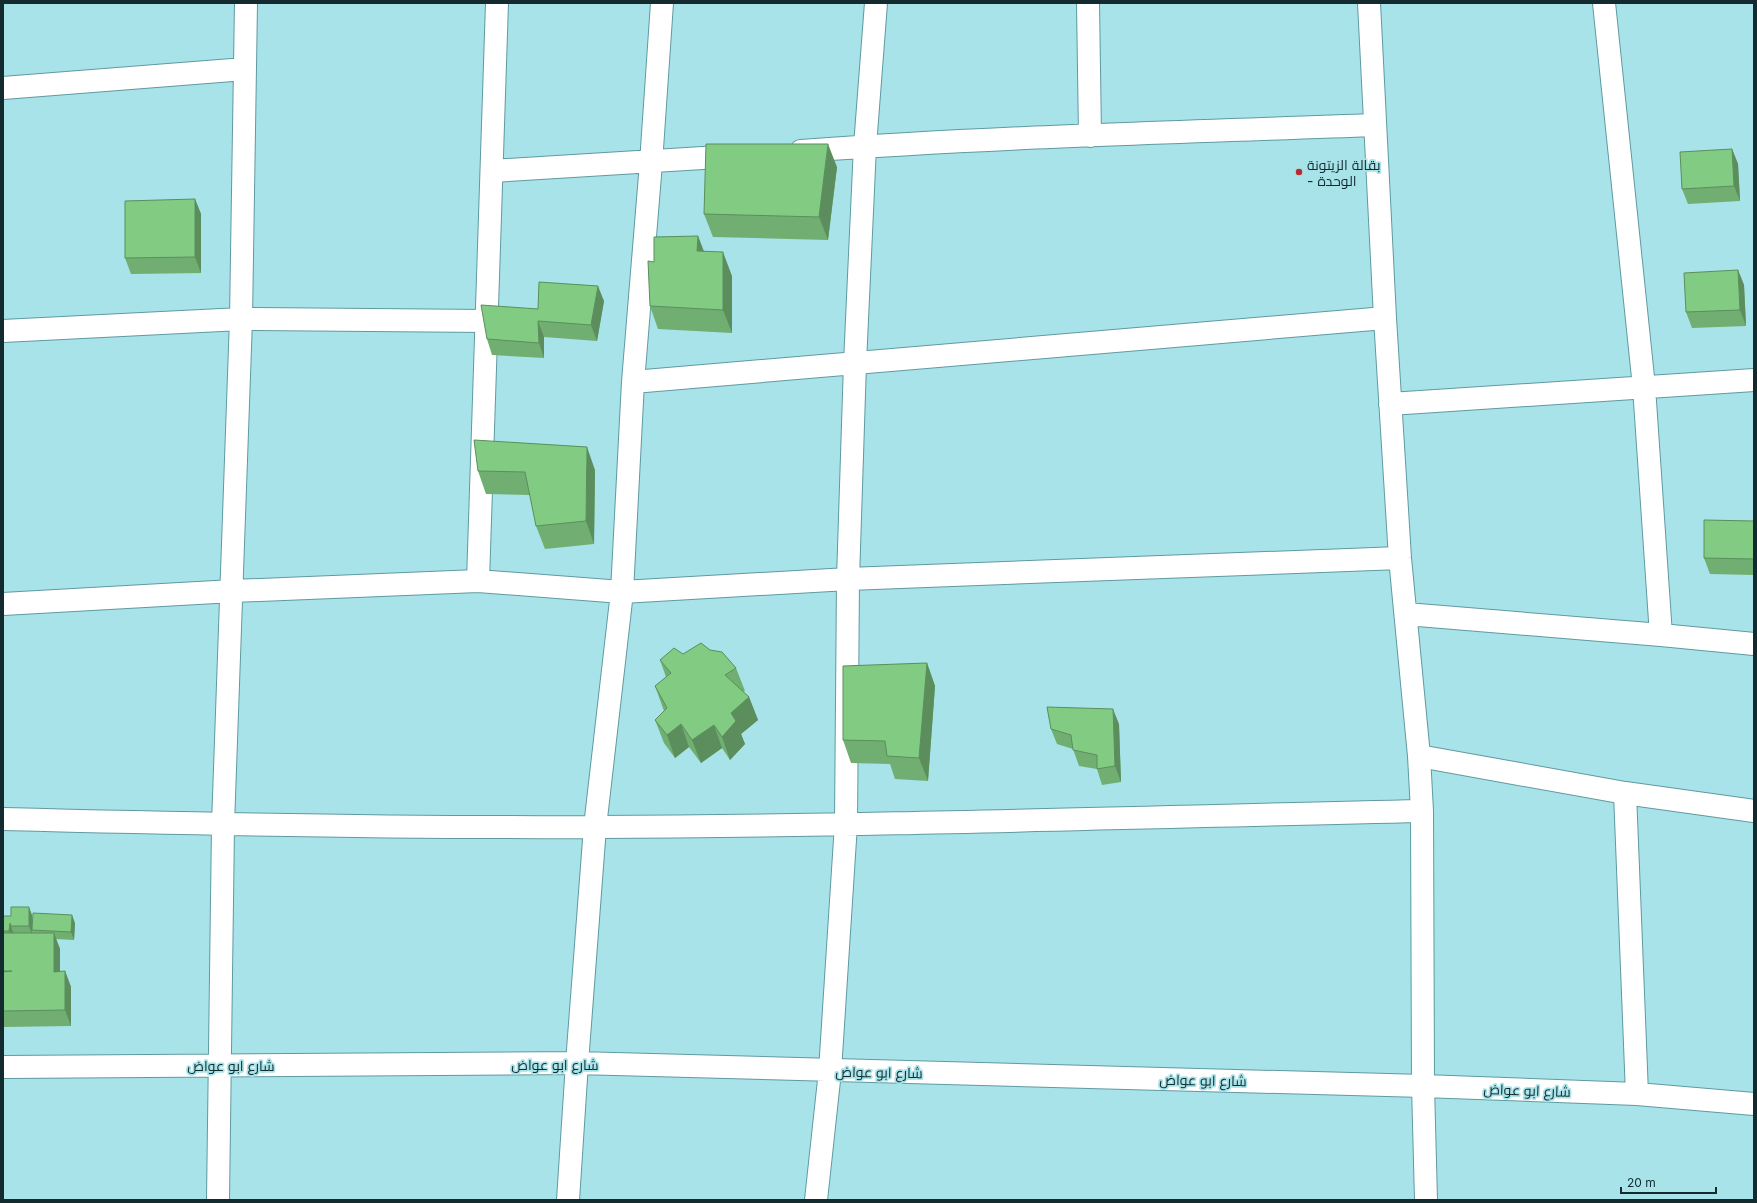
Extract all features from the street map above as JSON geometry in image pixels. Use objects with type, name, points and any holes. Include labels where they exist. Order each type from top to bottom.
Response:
[{"type":"street","points":[[218,1200],[223,825],[241,319],[246,3]]},
{"type":"street","points":[[478,581],[497,3]]},
{"type":"street","points":[[568,1200],[577,1064],[596,827],[622,592],[633,382],[651,163],[662,3]]},
{"type":"street","points":[[816,1200],[830,1071],[846,824],[848,579],[855,363],[865,146],[876,3]]},
{"type":"street","points":[[1088,3],[1090,136]]},
{"type":"street","points":[[1369,3],[1385,318],[1400,558],[1419,756],[1422,811],[1423,1086],[1426,1200]]},
{"type":"street","points":[[1604,3],[1644,387],[1661,635]]},
{"type":"street","points":[[3,88],[245,69]]},
{"type":"street","points":[[778,153],[865,146],[1375,125]]},
{"type":"street","points":[[492,171],[651,163],[754,155]]},
{"type":"street","points":[[633,382],[1385,318]]},
{"type":"street","points":[[3,331],[241,319],[487,321]]},
{"type":"street","points":[[1390,404],[1754,380]]},
{"type":"street","points":[[3,604],[232,591],[478,581],[622,592],[848,579],[1400,558]]},
{"type":"street","points":[[1406,614],[1754,644]]},
{"type":"street","points":[[1419,756],[1624,793],[1754,811]]},
{"type":"street","points":[[1624,793],[1637,1094]]},
{"type":"street","points":[[3,819],[223,825],[596,827],[846,824],[1422,811]]},
{"type":"street","name":"شارع ابو عواض","points":[[3,1067],[577,1064],[1423,1086],[1637,1094],[1754,1104]]},
{"type":"building","points":[[706,144],[828,144],[819,217],[704,214]]},
{"type":"building","points":[[1732,149],[1734,186],[1682,189],[1680,152]]},
{"type":"building","points":[[195,199],[195,257],[125,258],[125,201]]},
{"type":"building","points":[[698,236],[697,251],[723,252],[723,310],[650,306],[648,261],[654,262],[654,237]]},
{"type":"building","points":[[1738,270],[1740,310],[1686,312],[1684,273]]},
{"type":"building","points":[[539,282],[598,286],[591,325],[538,321],[539,343],[487,339],[481,305],[538,309]]},
{"type":"building","points":[[474,440],[587,447],[586,521],[536,526],[525,472],[478,471]]},
{"type":"building","points":[[1704,520],[1754,521],[1754,559],[1704,558]]},
{"type":"building","points":[[701,643],[710,650],[722,652],[736,668],[725,675],[749,697],[731,713],[736,721],[722,737],[714,725],[692,740],[681,724],[667,735],[655,720],[667,708],[655,686],[671,673],[660,660],[674,648],[683,654]]},
{"type":"building","points":[[927,663],[919,758],[887,756],[885,741],[843,740],[843,666]]},
{"type":"building","points":[[1047,707],[1113,709],[1115,766],[1097,769],[1097,755],[1073,750],[1071,735],[1051,729]]},
{"type":"building","points":[[11,907],[29,907],[29,926],[11,926],[10,923],[9,931],[3,931],[3,916],[11,916]]},
{"type":"building","points":[[33,913],[72,915],[71,932],[32,930]]},
{"type":"building","points":[[3,933],[54,933],[54,972],[65,971],[65,1010],[3,1011],[3,972],[12,971],[3,971]]},
{"type":"place","name":"بقالة الزيتونة - الوحدة","points":[[1299,172]]}]
